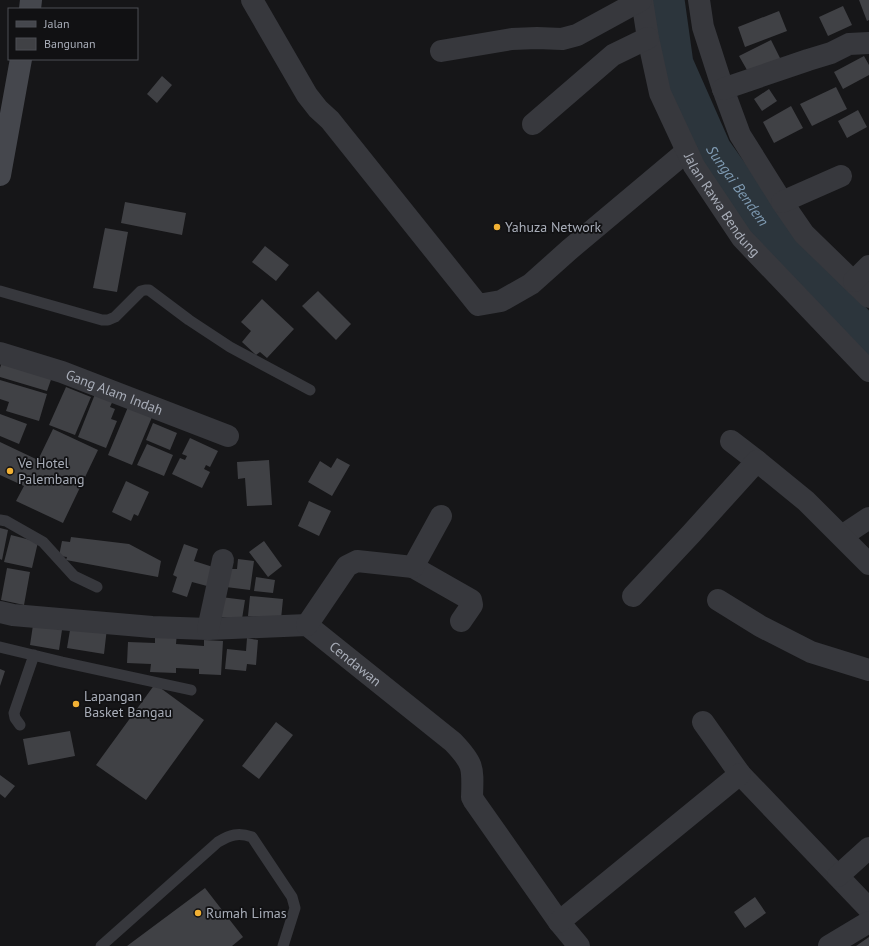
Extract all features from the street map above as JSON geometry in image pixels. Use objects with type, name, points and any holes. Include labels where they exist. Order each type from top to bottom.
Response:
[{"type":"street","points":[[252,0],[307,95],[318,109],[330,120],[478,305],[501,301],[531,284],[569,250],[687,151]]},
{"type":"street","points":[[441,51],[512,39],[562,39],[577,35],[642,0]]},
{"type":"street","name":"Jalan Rawa Bendung","points":[[642,0],[648,38],[660,93],[694,166],[742,238],[869,371]]},
{"type":"street","points":[[699,0],[702,27],[740,135],[804,234],[869,297]]},
{"type":"street","points":[[533,124],[613,55],[648,38]]},
{"type":"street","points":[[723,89],[831,53],[850,44],[869,43]]},
{"type":"street","points":[[0,175],[21,60]]},
{"type":"street","points":[[782,202],[841,176]]},
{"type":"street","points":[[854,281],[869,266]]},
{"type":"street","name":"Gang Alam Indah","points":[[0,353],[62,372],[228,436]]},
{"type":"street","points":[[731,441],[806,501],[869,564]]},
{"type":"street","points":[[633,596],[757,461]]},
{"type":"street","points":[[412,567],[441,516]]},
{"type":"street","points":[[842,536],[869,518]]},
{"type":"street","points":[[208,629],[223,560]]},
{"type":"street","points":[[0,612],[13,615],[152,627],[208,629],[307,625],[347,566],[357,561],[412,567],[471,600],[472,604],[461,621]]},
{"type":"street","points":[[718,600],[760,626],[811,652],[869,670]]},
{"type":"street","name":"Cendawan","points":[[307,625],[452,742],[467,757],[472,766],[472,797],[474,801],[559,922],[579,946]]},
{"type":"street","points":[[703,722],[740,774],[869,909]]},
{"type":"street","points":[[559,922],[740,774]]},
{"type":"street","points":[[838,876],[869,848]]},
{"type":"street","points":[[829,946],[869,922]]},
{"type":"lane","points":[[0,291],[102,320],[108,320],[115,318],[141,291],[149,290],[189,320],[230,347],[310,390]]},
{"type":"lane","points":[[0,520],[6,521],[43,542],[74,576],[97,587]]},
{"type":"lane","points":[[0,647],[190,690]]},
{"type":"lane","points":[[20,725],[14,713],[34,655]]},
{"type":"lane","points":[[101,946],[218,842],[226,837],[236,834],[244,834],[252,837],[292,898],[295,908],[283,946]]},
{"type":"building","points":[[859,0],[869,0],[869,20],[867,21]]},
{"type":"building","points":[[843,6],[852,25],[828,36],[819,17]]},
{"type":"building","points":[[779,11],[787,31],[745,47],[738,27]]},
{"type":"building","points":[[771,40],[783,64],[751,77],[739,56]]},
{"type":"building","points":[[864,56],[869,65],[869,75],[843,89],[834,72]]},
{"type":"building","points":[[162,76],[172,85],[157,103],[147,94]]},
{"type":"building","points":[[836,87],[847,109],[812,126],[800,104]]},
{"type":"building","points":[[769,89],[777,101],[762,111],[754,99]]},
{"type":"building","points":[[791,106],[803,128],[774,143],[763,122]]},
{"type":"building","points":[[858,110],[867,127],[847,138],[838,121]]},
{"type":"building","points":[[125,202],[186,213],[182,235],[121,223]]},
{"type":"building","points":[[105,228],[128,232],[117,292],[93,288]]},
{"type":"building","points":[[265,246],[289,265],[276,281],[252,262]]},
{"type":"building","points":[[318,291],[351,324],[336,340],[302,306]]},
{"type":"building","points":[[262,299],[294,329],[267,358],[260,352],[256,355],[242,342],[251,331],[241,322]]},
{"type":"building","points":[[3,359],[53,374],[47,391],[0,377],[0,368]]},
{"type":"building","points":[[0,380],[47,394],[39,421],[6,411],[9,402],[0,399]]},
{"type":"building","points":[[66,387],[91,397],[75,435],[49,425]]},
{"type":"building","points":[[97,389],[115,396],[110,407],[115,409],[111,419],[117,421],[106,448],[78,437]]},
{"type":"building","points":[[128,407],[152,417],[132,465],[108,455]]},
{"type":"building","points":[[0,414],[27,424],[19,444],[0,436]]},
{"type":"building","points":[[153,423],[177,433],[170,450],[146,440]]},
{"type":"building","points":[[53,429],[98,450],[63,523],[16,501],[24,486],[0,475],[0,442],[38,460]]},
{"type":"building","points":[[190,438],[218,451],[210,467],[206,465],[204,469],[210,472],[202,488],[172,474],[180,458],[185,460],[187,456],[182,454]]},
{"type":"building","points":[[147,444],[173,455],[164,476],[137,465]]},
{"type":"building","points":[[337,458],[350,465],[332,496],[308,482],[320,461],[331,468]]},
{"type":"building","points":[[269,460],[272,505],[247,506],[245,478],[238,479],[237,462]]},
{"type":"building","points":[[126,481],[149,492],[138,516],[134,514],[131,521],[112,512]]},
{"type":"building","points":[[309,501],[331,511],[319,536],[298,526]]},
{"type":"building","points":[[0,528],[8,530],[2,560],[0,559]]},
{"type":"building","points":[[11,535],[38,542],[32,568],[4,562]]},
{"type":"building","points":[[71,537],[129,544],[161,561],[158,577],[66,560],[67,557],[59,556],[62,541],[70,542]]},
{"type":"building","points":[[264,541],[282,566],[268,577],[249,552]]},
{"type":"building","points":[[184,544],[198,549],[194,561],[213,567],[207,586],[192,582],[187,597],[172,592],[177,577],[173,575]]},
{"type":"building","points":[[238,559],[254,561],[250,590],[226,587],[229,569],[237,569]]},
{"type":"building","points":[[7,568],[30,572],[24,605],[1,600]]},
{"type":"building","points":[[256,577],[275,580],[273,593],[254,591]]},
{"type":"building","points":[[250,596],[283,599],[281,619],[248,616]]},
{"type":"building","points":[[221,597],[245,600],[242,619],[219,617]]},
{"type":"building","points":[[33,625],[62,630],[59,650],[30,645]]},
{"type":"building","points":[[107,628],[104,654],[67,648],[70,630]]},
{"type":"building","points":[[155,631],[177,632],[176,644],[204,646],[204,640],[223,641],[221,675],[199,674],[199,669],[176,668],[176,673],[150,672],[151,664],[127,663],[128,642],[155,643]]},
{"type":"building","points":[[247,638],[258,640],[256,665],[247,664],[246,671],[225,669],[227,649],[246,651]]},
{"type":"building","points":[[0,669],[5,671],[0,686]]},
{"type":"building","points":[[155,684],[204,720],[146,800],[96,765]]},
{"type":"building","points":[[276,722],[293,735],[259,779],[242,766]]},
{"type":"building","points":[[70,731],[75,756],[28,765],[23,739]]},
{"type":"building","points":[[0,775],[15,786],[5,798],[0,794]]},
{"type":"building","name":"Rumah Limas","points":[[205,888],[243,937],[232,946],[127,946]]},
{"type":"building","points":[[755,897],[766,913],[745,928],[734,912]]},
{"type":"building","points":[[869,937],[869,946],[856,946]]},
{"type":"waterway","name":"Sungai Bendem","points":[[666,0],[675,64],[713,150],[771,231],[869,338]]},
{"type":"place","name":"Yahuza Network","points":[[497,227]]},
{"type":"place","name":"Ve Hotel Palembang","points":[[10,471]]},
{"type":"place","name":"Lapangan Basket Bangau","points":[[76,704]]},
{"type":"place","name":"Rumah Limas","points":[[198,913]]}]
